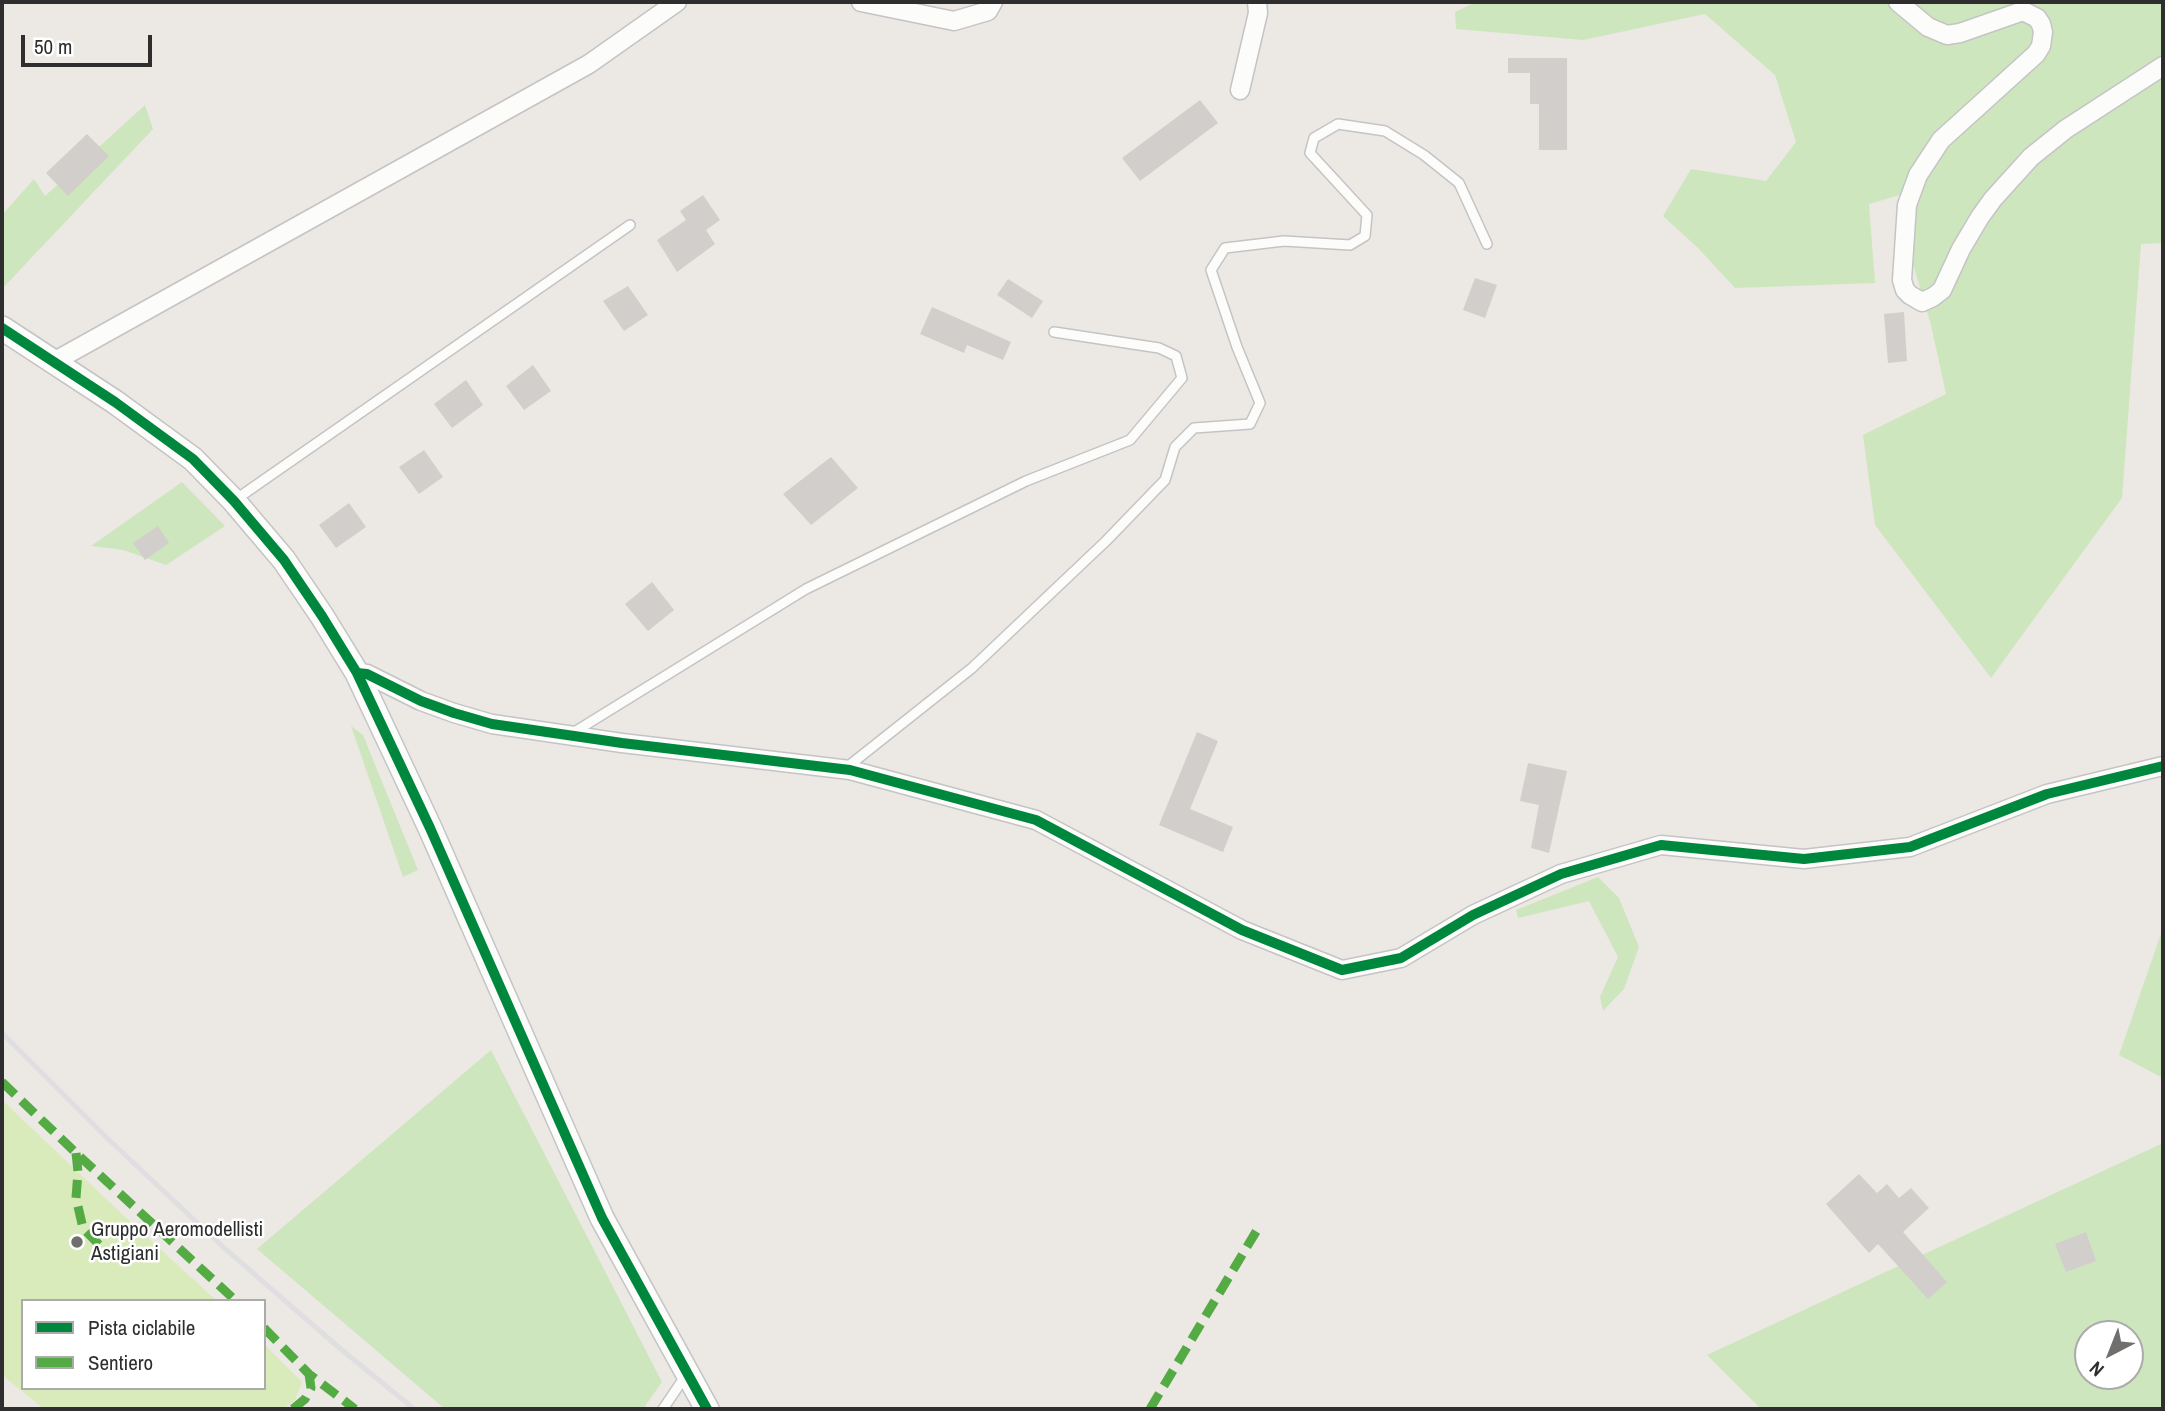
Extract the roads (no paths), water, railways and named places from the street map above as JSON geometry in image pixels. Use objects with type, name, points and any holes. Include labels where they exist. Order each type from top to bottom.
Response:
[{"type":"street","points":[[55,361],[589,64],[677,2]]},
{"type":"street","points":[[861,2],[954,21],[988,11],[993,2]]},
{"type":"street","points":[[1240,90],[1258,13],[1257,2]]},
{"type":"street","points":[[1898,2],[1928,27],[1947,36],[2023,11],[2037,19],[2043,32],[2041,46],[2036,54],[1941,140],[1917,175],[1908,205],[1902,280],[1910,295],[1922,302],[1933,298],[1942,290],[1980,217],[2031,157],[2066,129],[2163,66]]},
{"type":"street","points":[[2,328],[115,402],[193,459],[234,501],[284,560],[358,673],[602,1218],[706,1409]]},
{"type":"street","points":[[358,673],[367,674],[421,701],[492,724],[622,743],[850,770],[1036,820],[1242,930],[1342,970],[1401,958],[1473,915],[1561,874],[1661,845],[1804,859],[1910,847],[2047,794],[2163,766]]},
{"type":"lane","points":[[850,770],[851,764],[972,668],[1106,541],[1165,480],[1175,447],[1194,428],[1250,424],[1260,403],[1211,271],[1225,248],[1284,242],[1350,245],[1365,236],[1367,215],[1310,153],[1314,138],[1338,124],[1385,131],[1424,155],[1459,183],[1487,244]]},
{"type":"lane","points":[[234,501],[630,225]]},
{"type":"lane","points":[[569,735],[806,589],[1026,481],[1130,440],[1182,377],[1175,356],[1159,348],[1054,332]]},
{"type":"lane","points":[[663,1409],[687,1374]]},
{"type":"railway","points":[[2,1033],[107,1138],[222,1246],[414,1409]]},
{"type":"place","name":"Gruppo Aeromodellisti Astigiani","points":[[77,1242]]}]
